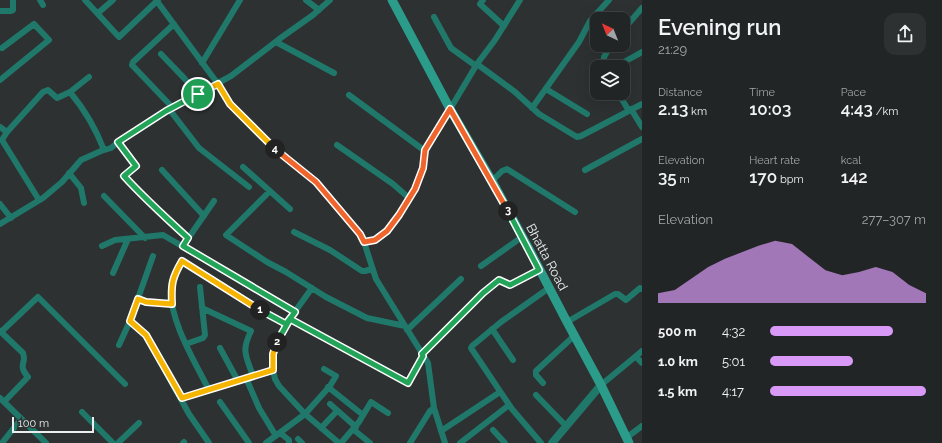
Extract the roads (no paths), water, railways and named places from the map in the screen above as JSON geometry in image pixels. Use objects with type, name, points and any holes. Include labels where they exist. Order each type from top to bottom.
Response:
[{"type":"main road","name":"Bhatta Road","points":[[392,0],[450,109],[492,181],[522,237],[566,322],[601,385],[628,441]]},
{"type":"street","points":[[0,12],[11,12],[13,10],[13,0]]},
{"type":"street","points":[[86,0],[119,37],[157,0],[218,84],[230,104],[274,148],[316,182],[360,234],[376,279],[428,363],[434,408],[446,443]]},
{"type":"street","points":[[98,14],[113,0]]},
{"type":"street","points":[[306,0],[318,10]]},
{"type":"street","points":[[0,224],[40,200],[62,182],[82,160],[111,148],[170,108],[231,76],[330,0]]},
{"type":"street","points":[[483,0],[480,4],[504,26]]},
{"type":"street","points":[[364,242],[375,240],[387,231],[399,215],[415,189],[423,168],[425,150],[477,65],[520,0]]},
{"type":"street","points":[[598,12],[609,0]]},
{"type":"street","points":[[202,63],[238,1]]},
{"type":"street","points":[[630,22],[642,8]]},
{"type":"street","points":[[434,17],[452,48],[525,100],[532,108],[556,125],[577,137],[642,104]]},
{"type":"street","points":[[532,108],[579,42],[590,21]]},
{"type":"street","points":[[0,80],[49,40],[34,24],[2,48]]},
{"type":"street","points":[[174,24],[133,62],[132,65],[170,108],[199,148],[249,187]]},
{"type":"street","points":[[276,42],[334,73]]},
{"type":"street","points":[[628,60],[642,52]]},
{"type":"street","points":[[161,54],[189,82],[198,94]]},
{"type":"street","points":[[40,200],[2,140],[7,132],[43,92],[48,90],[57,98],[70,92],[90,77]]},
{"type":"street","points":[[546,89],[587,114]]},
{"type":"street","points":[[70,92],[79,102],[98,135],[104,150]]},
{"type":"street","points":[[349,95],[425,150]]},
{"type":"street","points":[[623,100],[642,127]]},
{"type":"street","points":[[0,127],[7,132]]},
{"type":"street","points":[[585,170],[642,139]]},
{"type":"street","points":[[118,142],[136,166],[124,176],[167,220],[188,238]]},
{"type":"street","points":[[337,145],[393,184],[409,198]]},
{"type":"street","points":[[242,167],[290,209]]},
{"type":"street","points":[[492,181],[502,171],[507,169],[575,212]]},
{"type":"street","points":[[162,170],[204,216]]},
{"type":"street","points":[[69,173],[81,188],[84,203]]},
{"type":"street","points":[[270,191],[226,235],[267,262],[326,297],[367,318],[406,328]]},
{"type":"street","points":[[104,196],[145,238]]},
{"type":"street","points":[[183,246],[214,201]]},
{"type":"street","points":[[0,204],[11,218]]},
{"type":"street","points":[[294,232],[330,250],[362,271],[372,269]]},
{"type":"street","points":[[102,246],[114,240],[145,238],[158,234],[163,235],[295,312]]},
{"type":"street","points":[[482,266],[522,237]]},
{"type":"street","points":[[113,273],[128,239]]},
{"type":"street","points":[[119,345],[130,321],[153,256]]},
{"type":"street","points":[[209,390],[186,344],[172,307],[171,285],[182,261],[208,279],[408,383],[422,355],[483,293],[499,280],[510,285],[539,270]]},
{"type":"street","points":[[406,328],[461,279]]},
{"type":"street","points":[[186,344],[203,338],[205,335],[200,287]]},
{"type":"street","points":[[312,288],[288,321],[277,341],[273,354],[273,370],[275,379],[279,386],[305,414],[340,443],[355,428],[371,402],[388,414]]},
{"type":"street","points":[[541,443],[509,405],[471,348],[492,329],[549,288]]},
{"type":"street","points":[[566,322],[616,294],[626,300],[640,288],[642,289]]},
{"type":"street","points":[[46,443],[2,400],[28,377],[23,371],[23,353],[1,332],[38,297],[125,384]]},
{"type":"street","points":[[138,299],[146,302],[172,304]]},
{"type":"street","points":[[202,308],[251,330],[244,348],[253,376]]},
{"type":"street","points":[[130,321],[146,335],[182,398],[189,414],[209,443]]},
{"type":"street","points":[[492,329],[513,360]]},
{"type":"street","points":[[543,383],[536,375],[536,371],[574,336]]},
{"type":"street","points":[[220,348],[238,381]]},
{"type":"street","points":[[552,443],[601,385],[642,351]]},
{"type":"street","points":[[636,357],[642,363]]},
{"type":"street","points":[[266,443],[305,414],[328,387],[336,376],[324,369]]},
{"type":"street","points":[[182,398],[273,370]]},
{"type":"street","points":[[246,378],[259,408],[278,434],[289,440],[289,443]]},
{"type":"street","points":[[328,387],[363,415]]},
{"type":"street","points":[[441,431],[500,392]]},
{"type":"street","points":[[536,395],[566,426]]},
{"type":"street","points":[[220,402],[249,443]]},
{"type":"street","points":[[330,404],[370,443]]},
{"type":"street","points":[[460,443],[509,405]]},
{"type":"street","points":[[410,443],[430,411],[434,408]]},
{"type":"street","points":[[321,428],[337,411]]},
{"type":"street","points":[[82,412],[113,443]]},
{"type":"street","points":[[2,443],[20,419]]},
{"type":"street","points":[[118,443],[139,423]]},
{"type":"street","points":[[628,441],[642,426]]},
{"type":"street","points":[[493,430],[505,443]]}]
